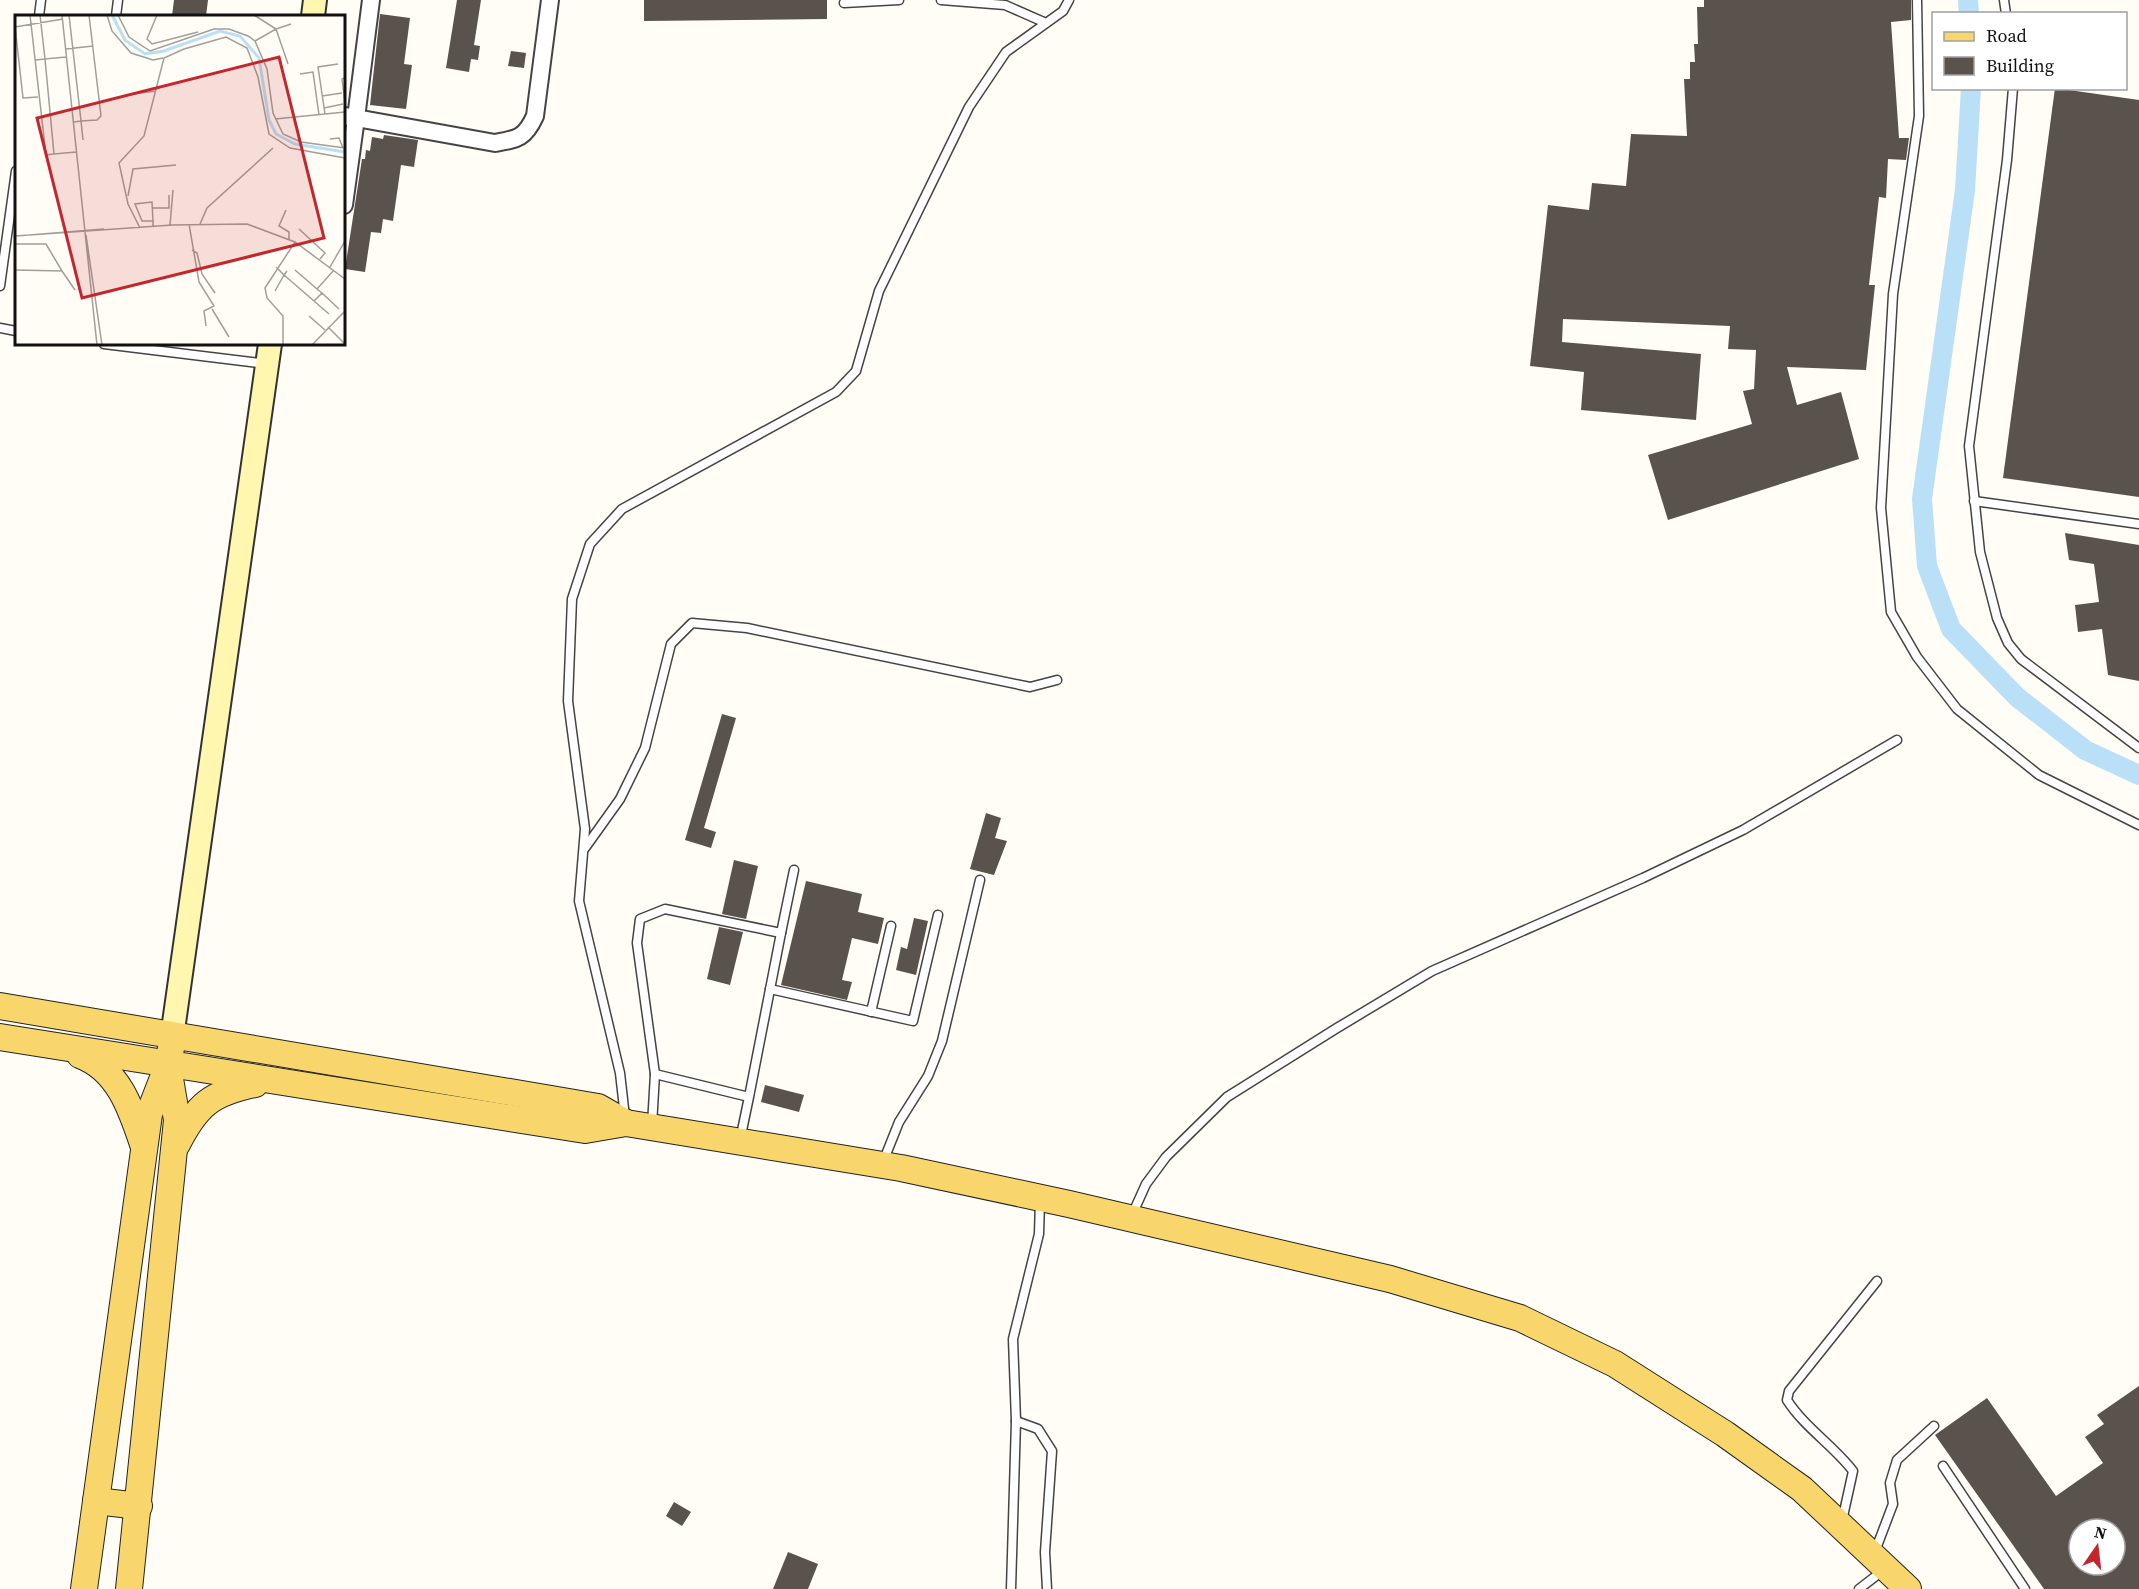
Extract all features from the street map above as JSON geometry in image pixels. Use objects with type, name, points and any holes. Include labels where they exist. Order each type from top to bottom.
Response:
[{"type":"main road","points":[[313,15],[315,0]]},
{"type":"main road","points":[[84,1589],[149,1114],[168,1065],[268,354]]},
{"type":"main road","points":[[0,1006],[172,1037],[598,1107],[626,1124]]},
{"type":"main road","points":[[0,1037],[585,1130],[626,1124],[652,1127],[882,1165],[1131,1218],[1390,1279],[1520,1318],[1615,1364],[1725,1434],[1802,1489],[1881,1561],[1908,1589]]},
{"type":"main road","points":[[57,1047],[96,1061],[119,1086],[129,1103],[145,1149]]},
{"type":"main road","points":[[129,1589],[177,1120],[168,1065]]},
{"type":"main road","points":[[174,1150],[191,1116],[224,1090],[273,1081]]},
{"type":"main road","points":[[96,1501],[139,1506]]},
{"type":"street","points":[[345,191],[350,117],[372,0]]},
{"type":"street","points":[[350,117],[495,143],[515,139],[528,132],[535,116],[550,0]]},
{"type":"lane","points":[[39,15],[41,0]]},
{"type":"lane","points":[[116,15],[118,0]]},
{"type":"lane","points":[[844,3],[899,0]]},
{"type":"lane","points":[[941,0],[1005,4],[1046,23]]},
{"type":"lane","points":[[626,1124],[620,1072],[579,901],[585,829],[568,701],[572,599],[590,544],[622,509],[836,392],[856,371],[879,291],[969,107],[1006,52],[1063,11],[1069,0]]},
{"type":"lane","points":[[1917,0],[1919,116],[1893,294],[1881,508],[1891,612],[1917,657],[1957,709],[2039,775],[2139,825]]},
{"type":"lane","points":[[2013,90],[2007,160],[1969,446],[1980,552],[1997,618],[2008,643],[2021,659],[2139,748]]},
{"type":"lane","points":[[0,286],[15,178]]},
{"type":"lane","points":[[0,328],[15,331]]},
{"type":"lane","points":[[120,345],[268,354]]},
{"type":"lane","points":[[1974,501],[2139,524]]},
{"type":"lane","points":[[585,849],[620,800],[645,748],[671,644],[692,623],[747,628],[1030,687],[1057,680]]},
{"type":"lane","points":[[1131,1218],[1146,1184],[1166,1157],[1227,1097],[1432,971],[1643,878],[1743,830],[1897,740]]},
{"type":"lane","points":[[740,1141],[794,870]]},
{"type":"lane","points":[[882,1165],[898,1122],[928,1076],[942,1041],[980,880]]},
{"type":"lane","points":[[652,1127],[655,1074],[637,943],[640,920],[665,909],[781,933]]},
{"type":"lane","points":[[770,989],[913,1021],[938,915]]},
{"type":"lane","points":[[871,1012],[891,926]]},
{"type":"lane","points":[[655,1074],[749,1097]]},
{"type":"lane","points":[[1011,1589],[1016,1421],[1013,1339],[1039,1234],[1040,1198]]},
{"type":"lane","points":[[1842,1525],[1853,1471],[1841,1455],[1797,1415],[1787,1400],[1789,1391],[1876,1281]]},
{"type":"lane","points":[[1016,1421],[1038,1429],[1052,1451],[1045,1552],[1047,1589]]},
{"type":"lane","points":[[1859,1589],[1881,1561],[1893,1504],[1890,1483],[1897,1460],[1934,1426]]},
{"type":"lane","points":[[1944,1466],[2025,1589]]},
{"type":"building","points":[[174,0],[208,0],[206,15],[172,15]]},
{"type":"building","points":[[457,0],[481,0],[474,45],[480,46],[478,60],[471,59],[469,72],[446,68]]},
{"type":"building","points":[[644,0],[827,0],[827,19],[644,21]]},
{"type":"building","points":[[1704,0],[1911,0],[1911,20],[1891,22],[1899,138],[1909,138],[1906,160],[1888,159],[1886,198],[1879,197],[1869,285],[1875,285],[1866,370],[1787,367],[1797,405],[1841,392],[1859,459],[1668,520],[1648,455],[1752,424],[1743,391],[1754,389],[1756,350],[1728,349],[1730,326],[1563,319],[1562,342],[1701,354],[1696,420],[1581,410],[1584,372],[1530,366],[1548,205],[1589,210],[1592,183],[1626,186],[1631,134],[1687,136],[1684,79],[1690,79],[1690,62],[1695,62],[1694,44],[1698,44],[1697,7],[1704,7]]},
{"type":"building","points":[[380,14],[410,18],[404,64],[412,65],[406,109],[370,105]]},
{"type":"building","points":[[511,51],[526,53],[524,68],[508,66]]},
{"type":"building","points":[[2055,90],[2139,100],[2139,497],[2003,478]]},
{"type":"building","points":[[384,135],[418,140],[414,167],[401,165],[393,221],[383,219],[381,233],[371,232],[365,272],[345,269],[362,159],[365,159],[366,150],[370,151],[372,137],[383,139]]},
{"type":"building","points":[[2065,533],[2139,545],[2139,681],[2108,675],[2102,629],[2078,632],[2075,605],[2099,602],[2094,564],[2069,560]]},
{"type":"building","points":[[722,714],[736,718],[704,828],[716,832],[711,848],[685,840]]},
{"type":"building","points":[[986,813],[1001,818],[995,838],[1007,841],[994,875],[970,869]]},
{"type":"building","points":[[734,860],[758,866],[746,919],[722,914]]},
{"type":"building","points":[[806,881],[862,894],[858,912],[884,918],[878,944],[852,938],[842,980],[852,982],[847,1000],[781,985]]},
{"type":"building","points":[[914,918],[928,921],[916,975],[896,970],[901,947],[907,949]]},
{"type":"building","points":[[719,927],[743,932],[730,985],[707,979]]},
{"type":"building","points":[[765,1085],[804,1095],[799,1112],[761,1102]]},
{"type":"building","points":[[2139,1386],[2139,1589],[2044,1589],[1935,1435],[1987,1398],[2056,1496],[2103,1463],[2085,1437],[2104,1424],[2097,1415]]},
{"type":"building","points":[[674,1502],[691,1512],[682,1526],[666,1516]]},
{"type":"building","points":[[788,1552],[818,1564],[808,1589],[773,1589]]},
{"type":"waterway","points":[[1968,0],[1969,12]]},
{"type":"waterway","points":[[1971,90],[1965,190],[1922,499],[1927,566],[1951,629],[2017,697],[2085,750],[2139,775]]}]
